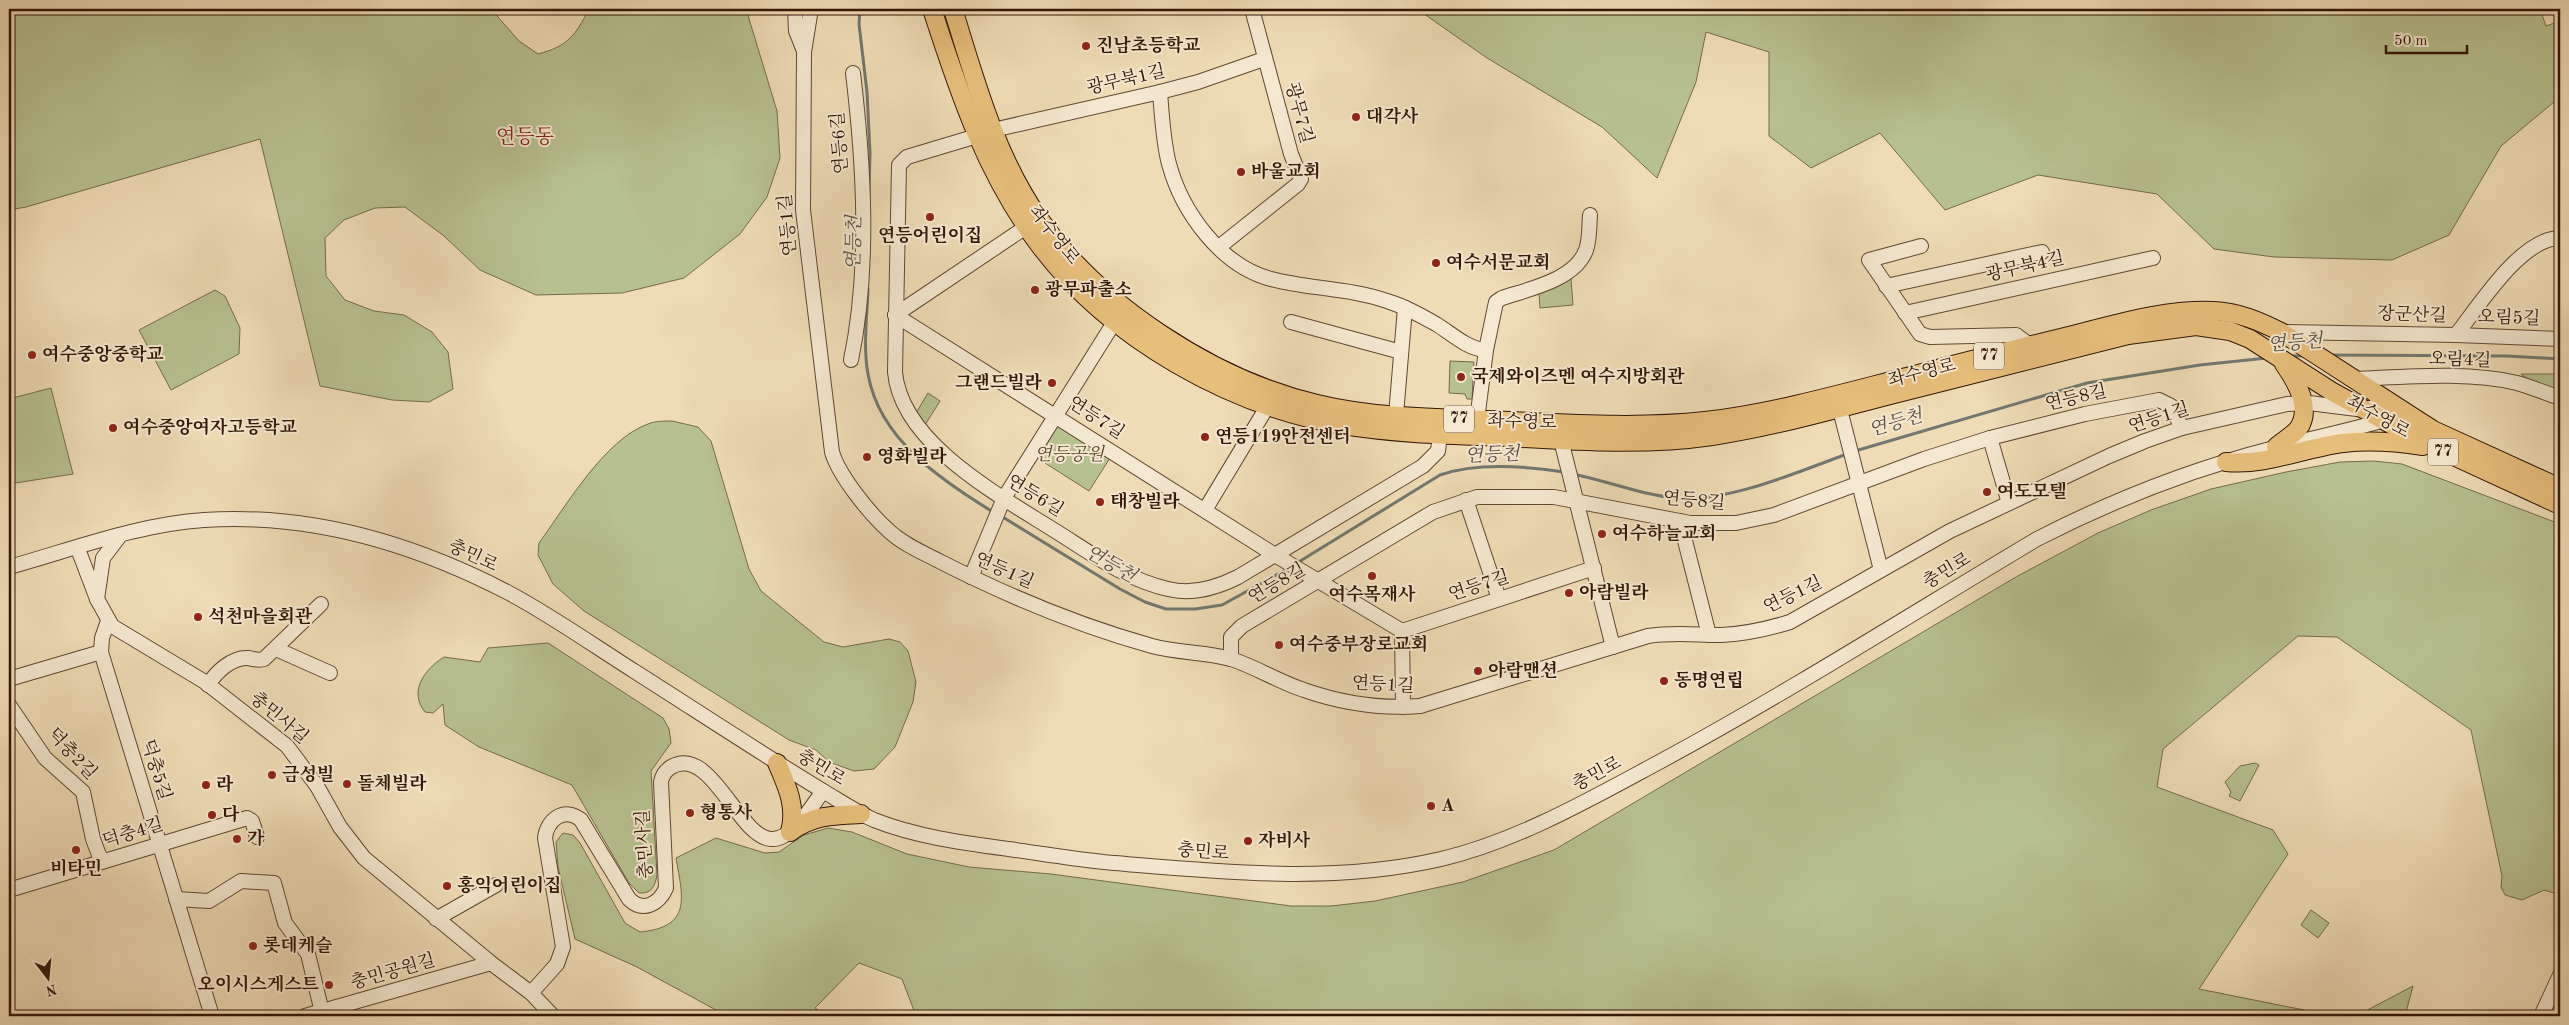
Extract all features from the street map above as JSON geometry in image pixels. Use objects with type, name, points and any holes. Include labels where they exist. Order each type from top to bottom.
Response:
[{"type":"main road","name":"좌수영로","points":[[932,9],[950,67],[985,133],[1022,193],[1058,244],[1095,281],[1151,326],[1226,371],[1278,393],[1319,405],[1396,415],[1432,428],[1477,420],[1592,424],[1663,424],[1706,420],[1838,401],[2128,334],[2178,327],[2204,326],[2230,331],[2250,339],[2331,391],[2435,448],[2560,505]]},
{"type":"main road","name":"좌수영로","points":[[953,9],[995,175],[1026,227],[1056,266],[1115,321],[1178,364],[1266,407],[1339,424],[1432,428],[1562,444],[1708,437],[1760,428],[1838,401],[2031,346],[2142,318],[2190,311],[2231,312],[2255,319],[2280,332]]},
{"type":"main road","name":"77","points":[[2280,332],[2349,376]]},
{"type":"main road","points":[[2276,447],[2297,430],[2302,422],[2301,396],[2274,354],[2279,349],[2321,374],[2328,370],[2327,362]]},
{"type":"main road","name":"좌수영로","points":[[2349,376],[2457,442],[2560,488]]},
{"type":"main road","points":[[2226,462],[2260,462],[2343,443],[2405,443],[2435,448]]},
{"type":"main road","points":[[777,763],[791,800],[793,819],[790,832]]},
{"type":"main road","points":[[790,832],[803,823],[816,818],[862,814]]},
{"type":"street","points":[[795,9],[796,31],[804,52]]},
{"type":"street","name":"연등1길","points":[[811,9],[804,52],[803,210],[832,452],[842,472],[889,532],[904,542],[971,577],[1048,611],[1152,646],[1231,659],[1304,690],[1342,701],[1403,707],[1439,702],[1660,634],[1751,632],[1790,622],[1950,531],[2108,456],[2182,428],[2264,408],[2301,396],[2365,410],[2389,401]]},
{"type":"street","name":"광무7길","points":[[1219,247],[1301,179],[1290,154],[1252,9]]},
{"type":"street","name":"광무북1길","points":[[985,133],[1198,82],[1264,59]]},
{"type":"street","name":"연등6길","points":[[851,360],[859,309],[862,222],[862,151],[853,73]]},
{"type":"street","points":[[1160,92],[1171,169],[1192,214],[1219,247],[1243,266],[1272,279],[1374,297],[1405,308],[1477,349],[1486,350]]},
{"type":"street","name":"연등6길","points":[[985,133],[907,157],[899,165],[895,381],[904,406],[924,433],[949,459],[1004,498],[1123,572],[1168,590],[1191,591],[1216,587],[1275,555],[1423,466],[1438,451],[1432,428]]},
{"type":"street","points":[[1477,420],[1486,350],[1496,302],[1551,280],[1574,267],[1586,250],[1590,215]]},
{"type":"street","points":[[896,315],[1026,227]]},
{"type":"street","name":"장군산길","points":[[2280,332],[2456,335],[2524,252],[2546,240],[2560,238]]},
{"type":"street","points":[[1921,246],[1869,260],[1905,313],[1924,337],[2016,335],[2031,346]]},
{"type":"street","points":[[1886,286],[2042,252]]},
{"type":"street","name":"광무북4길","points":[[1905,313],[2154,258]]},
{"type":"street","points":[[1396,415],[1405,308]]},
{"type":"street","name":"연등7길","points":[[896,315],[1319,581]]},
{"type":"street","points":[[971,577],[1004,498],[1115,321]]},
{"type":"street","points":[[1291,322],[1402,352]]},
{"type":"street","name":"오림5길","points":[[2456,335],[2560,339]]},
{"type":"street","name":"오림4길","points":[[2349,376],[2444,376],[2497,380],[2516,383],[2560,398]]},
{"type":"street","name":"연등8길","points":[[1231,659],[1230,641],[1238,630],[1432,512],[1466,500],[1513,495],[1576,500],[1631,513],[1680,521],[1723,524],[1756,519],[1990,438],[2085,414],[2156,400],[2170,404],[2182,428]]},
{"type":"street","points":[[1838,401],[1881,570]]},
{"type":"street","points":[[1205,510],[1266,407]]},
{"type":"street","name":"충민로","points":[[9,567],[119,537],[184,522],[258,518],[336,529],[386,542],[432,558],[510,594],[777,763],[862,814],[890,826],[962,843],[1095,861],[1242,874],[1322,874],[1397,867],[1445,858],[1541,823],[1601,794],[1727,725],[2060,527],[2112,502],[2189,473],[2276,447],[2385,421],[2407,412]]},
{"type":"street","points":[[1990,438],[2009,503]]},
{"type":"street","points":[[1562,444],[1614,647]]},
{"type":"street","points":[[1466,500],[1499,599]]},
{"type":"street","points":[[1680,521],[1709,634]]},
{"type":"street","points":[[97,600],[103,558],[119,537]]},
{"type":"street","name":"충민사길","points":[[78,549],[97,600],[108,621],[125,635],[208,685],[287,746],[301,761],[340,827],[364,858],[491,964],[531,993],[553,1016]]},
{"type":"street","name":"연등7길","points":[[1402,631],[1594,568]]},
{"type":"street","points":[[1319,581],[1402,631],[1403,707]]},
{"type":"street","points":[[208,685],[215,674],[230,663],[242,658],[261,660],[276,649],[321,604]]},
{"type":"street","points":[[9,679],[101,652],[102,638],[108,621]]},
{"type":"street","points":[[276,649],[330,673]]},
{"type":"street","name":"덕충5길","points":[[101,652],[212,1016]]},
{"type":"street","name":"덕충2길","points":[[9,705],[45,758],[83,792],[93,839],[98,855],[104,861]]},
{"type":"street","name":"충민사길","points":[[531,993],[557,964],[562,947],[544,838],[548,825],[555,817],[570,815],[581,820],[630,899],[636,904],[644,906],[656,902],[666,888],[661,782],[662,775],[672,767],[684,764],[699,767],[761,836],[775,839],[790,832]]},
{"type":"street","points":[[790,832],[823,791]]},
{"type":"street","name":"덕충4길","points":[[9,890],[247,818],[252,821],[257,837]]},
{"type":"street","points":[[176,899],[209,901],[241,881],[274,883],[285,923],[308,954],[322,1012]]},
{"type":"street","points":[[436,919],[496,885]]},
{"type":"street","name":"충민공원길","points":[[305,1016],[491,964]]},
{"type":"street","points":[[2541,1016],[2560,975]]},
{"type":"green space","points":[[9,9],[491,9],[519,41],[538,54],[557,47],[570,39],[589,9],[746,9],[777,111],[780,158],[767,197],[740,234],[684,278],[622,293],[536,295],[480,270],[444,236],[405,207],[375,208],[344,220],[325,238],[326,276],[345,300],[374,311],[404,315],[432,332],[448,352],[453,389],[429,402],[392,400],[320,386],[260,139],[26,207],[9,210]]},
{"type":"green space","points":[[1417,9],[2540,9],[2546,26],[2560,21],[2560,97],[2501,146],[2449,235],[2392,260],[2274,257],[2214,249],[2157,194],[2038,175],[1945,210],[1880,133],[1811,168],[1769,136],[1769,52],[1706,32],[1696,82],[1657,178],[1602,127],[1487,58]]},
{"type":"green space","points":[[1571,279],[1573,305],[1540,308],[1539,294]]},
{"type":"green space","points":[[215,290],[225,296],[240,328],[239,354],[171,390],[139,330]]},
{"type":"green space","name":"국제와이즈멘 여수지방회관","points":[[1450,361],[1474,362],[1472,399],[1467,399],[1465,394],[1449,393]]},
{"type":"green space","points":[[2521,374],[2560,374],[2560,391],[2528,379]]},
{"type":"green space","points":[[51,388],[73,474],[9,484],[9,399]]},
{"type":"green space","points":[[928,393],[940,401],[925,425],[916,413]]},
{"type":"green space","points":[[672,421],[698,427],[711,441],[749,569],[761,591],[824,642],[843,647],[889,639],[900,642],[908,651],[916,682],[913,702],[895,747],[874,769],[854,771],[829,762],[816,750],[789,740],[584,611],[553,584],[538,555],[539,543],[574,493],[602,458],[632,432],[651,423]]},
{"type":"green space","name":"연등공원","points":[[1058,425],[1110,458],[1089,491],[1034,456],[1052,428]]},
{"type":"green space","points":[[2374,461],[2402,464],[2560,524],[2560,895],[2544,890],[2522,900],[2505,895],[2501,887],[2502,876],[2471,730],[2337,637],[2298,636],[2163,749],[2157,787],[2273,830],[2288,854],[2199,989],[2334,1016],[916,1016],[902,979],[859,963],[815,1008],[828,1016],[727,1016],[637,967],[575,939],[558,867],[556,842],[563,833],[573,835],[580,843],[625,923],[640,932],[657,929],[669,924],[676,917],[680,908],[681,886],[676,858],[716,838],[765,853],[779,852],[804,835],[828,828],[852,832],[907,854],[969,867],[1051,874],[1291,906],[1331,906],[1375,901],[1463,882],[1554,850],[2016,577],[2098,533],[2151,510],[2211,489],[2340,462]]},
{"type":"green space","points":[[548,643],[663,718],[669,729],[671,743],[651,771],[657,875],[654,886],[650,891],[639,893],[629,883],[572,785],[479,747],[445,725],[443,704],[433,713],[425,712],[420,704],[418,696],[421,681],[425,674],[444,657],[480,662],[488,648]]},
{"type":"green space","points":[[2255,763],[2259,765],[2240,801],[2229,796],[2231,792],[2225,782],[2240,766]]},
{"type":"green space","points":[[2311,910],[2329,923],[2318,938],[2301,925]]},
{"type":"green space","points":[[2413,986],[2405,1016],[2356,1016]]},
{"type":"waterway","name":"연등천","points":[[860,9],[859,24],[867,92],[870,152],[869,196]]},
{"type":"waterway","name":"연등천","points":[[868,289],[866,332],[868,374],[874,397],[885,418],[899,438],[933,471],[993,512]]},
{"type":"waterway","name":"연등천","points":[[2328,355],[2507,356],[2560,359]]},
{"type":"waterway","name":"연등천","points":[[2291,356],[2305,356]]},
{"type":"waterway","name":"연등천","points":[[1855,451],[2087,383],[2200,365],[2267,358]]},
{"type":"waterway","name":"연등천","points":[[1573,474],[1650,494],[1677,498],[1697,498],[1740,491],[1786,477],[1847,454]]},
{"type":"waterway","name":"연등천","points":[[1297,563],[1440,475],[1470,468],[1501,466],[1564,472]]},
{"type":"waterway","name":"연등천","points":[[1001,516],[1120,589],[1145,602],[1166,609],[1195,609],[1222,605],[1289,568]]},
{"type":"place","name":"진남초등학교","points":[[1086,46]]},
{"type":"place","name":"대각사","points":[[1356,117]]},
{"type":"place","name":"바울교회","points":[[1241,172]]},
{"type":"place","name":"연등어린이집","points":[[930,217]]},
{"type":"place","name":"여수서문교회","points":[[1436,263]]},
{"type":"place","name":"광무파출소","points":[[1035,290]]},
{"type":"place","name":"여수중앙중학교","points":[[32,355]]},
{"type":"place","name":"국제와이즈멘 여수지방회관","points":[[1461,377]]},
{"type":"place","name":"그랜드빌라","points":[[1052,383]]},
{"type":"place","name":"여수중앙여자고등학교","points":[[113,428]]},
{"type":"place","name":"연등119안전센터","points":[[1205,437]]},
{"type":"place","name":"영화빌라","points":[[867,457]]},
{"type":"place","name":"여도모텔","points":[[1987,492]]},
{"type":"place","name":"태창빌라","points":[[1100,502]]},
{"type":"place","name":"여수하늘교회","points":[[1602,534]]},
{"type":"place","name":"여수목재사","points":[[1372,576]]},
{"type":"place","name":"아람빌라","points":[[1569,593]]},
{"type":"place","name":"석천마을회관","points":[[198,617]]},
{"type":"place","name":"여수중부장로교회","points":[[1279,645]]},
{"type":"place","name":"아람맨션","points":[[1478,671]]},
{"type":"place","name":"동명연립","points":[[1664,681]]},
{"type":"place","name":"금성빌","points":[[272,775]]},
{"type":"place","name":"돌체빌라","points":[[347,784]]},
{"type":"place","name":"라","points":[[206,785]]},
{"type":"place","name":"A","points":[[1431,806]]},
{"type":"place","name":"형통사","points":[[690,813]]},
{"type":"place","name":"다","points":[[212,815]]},
{"type":"place","name":"가","points":[[237,839]]},
{"type":"place","name":"자비사","points":[[1248,841]]},
{"type":"place","name":"비타민","points":[[76,850]]},
{"type":"place","name":"홍익어린이집","points":[[447,886]]},
{"type":"place","name":"롯데케슬","points":[[253,946]]},
{"type":"place","name":"오이시스게스트","points":[[329,985]]},
{"type":"district","name":"연등동","points":[[525,138]]}]
